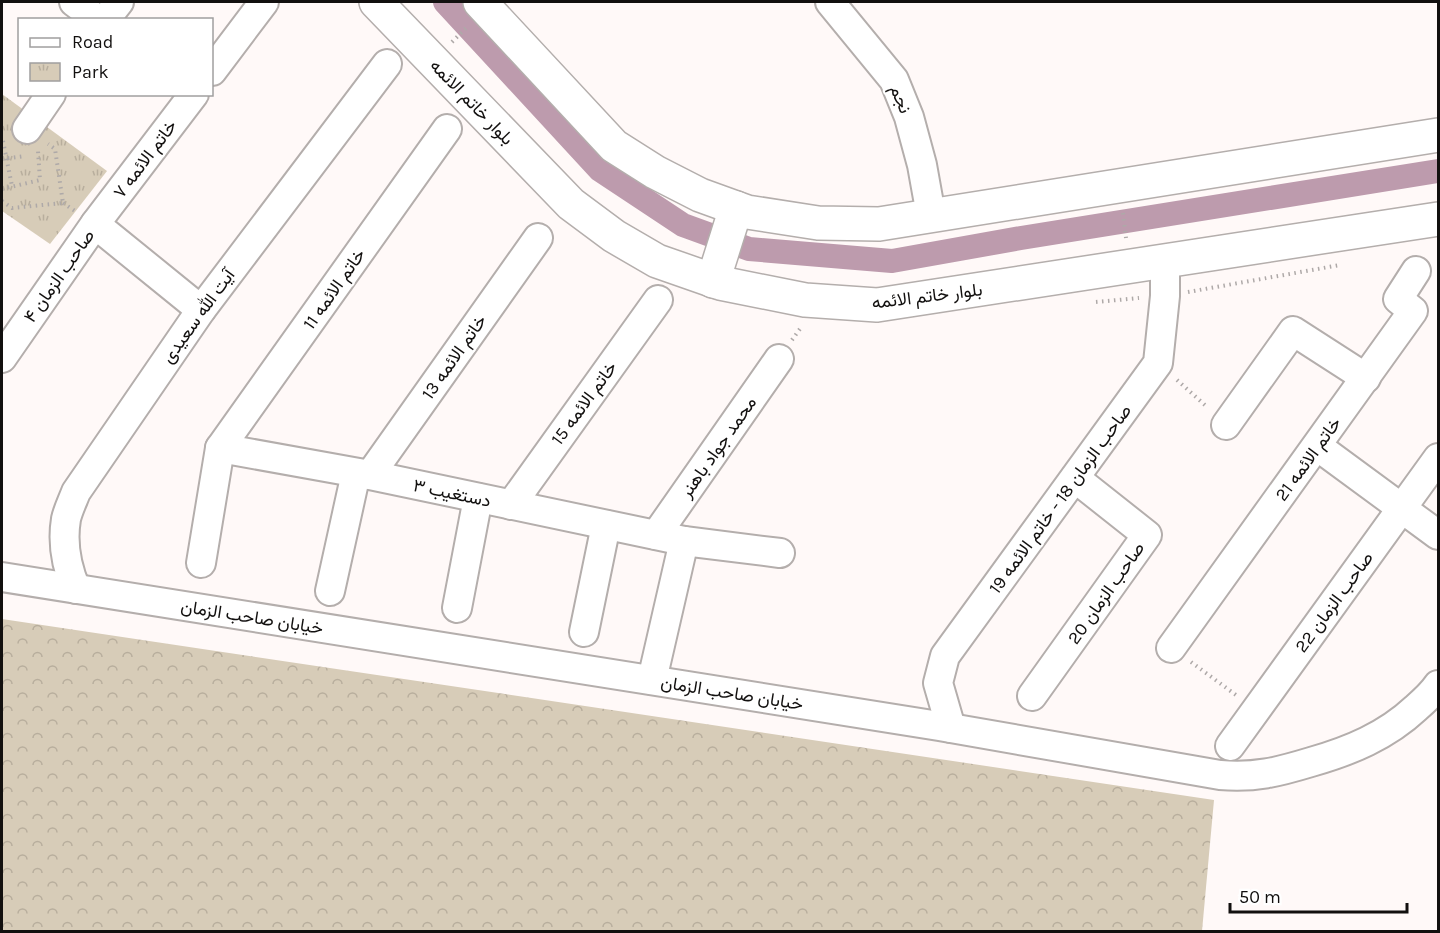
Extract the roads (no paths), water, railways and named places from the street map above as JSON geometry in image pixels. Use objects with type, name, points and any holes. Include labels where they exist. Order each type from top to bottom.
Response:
[{"type":"main road","name":"بلوار خاتم الائمه","points":[[376,2],[571,204],[614,236],[657,261],[714,280],[805,300],[877,305],[1438,219]]},
{"type":"main road","points":[[483,5],[614,146],[655,172],[736,209],[818,223],[879,224],[1438,135]]},
{"type":"main road","points":[[714,280],[736,209]]},
{"type":"street","points":[[74,2],[95,18]]},
{"type":"street","points":[[107,18],[119,2]]},
{"type":"street","points":[[213,70],[264,2]]},
{"type":"street","name":"نجم","points":[[830,2],[894,80],[909,117],[922,165],[931,215]]},
{"type":"street","name":"آیت الله سعیدی","points":[[76,589],[69,573],[66,553],[66,518],[76,492],[201,310],[387,64]]},
{"type":"street","points":[[23,139],[50,96]]},
{"type":"street","name":"خاتم الائمه ۷","points":[[95,224],[192,96]]},
{"type":"street","name":"خاتم الائمه 11","points":[[220,448],[447,129]]},
{"type":"street","points":[[95,224],[201,310]]},
{"type":"street","name":"صاحب الزمان ۴","points":[[2,358],[95,224]]},
{"type":"street","name":"خاتم الائمه 13","points":[[363,474],[538,238]]},
{"type":"street","name":"صاحب الزمان 18 - خاتم الائمه 19","points":[[951,728],[938,683],[945,656],[1158,363],[1165,296],[1165,262]]},
{"type":"street","name":"خاتم الائمه 21","points":[[1171,648],[1413,311],[1398,299],[1416,272]]},
{"type":"street","name":"خاتم الائمه 15","points":[[511,505],[658,300]]},
{"type":"street","points":[[1226,425],[1293,331],[1366,378]]},
{"type":"street","name":"محمد جواد باهنر","points":[[656,535],[779,359]]},
{"type":"street","points":[[1317,446],[1438,535]]},
{"type":"street","points":[[201,562],[220,448]]},
{"type":"street","name":"دستغیب ۳","points":[[220,448],[363,474],[684,541],[780,553]]},
{"type":"street","name":"صاحب الزمان 22","points":[[1230,746],[1438,458]]},
{"type":"street","points":[[330,591],[363,474]]},
{"type":"street","name":"صاحب الزمان 20","points":[[1032,696],[1147,536],[1075,478]]},
{"type":"street","points":[[457,608],[478,498]]},
{"type":"street","points":[[584,632],[606,525]]},
{"type":"street","points":[[652,680],[684,541]]},
{"type":"street","name":"خیابان صاحب الزمان","points":[[2,577],[951,728],[1214,775],[1240,777],[1275,773],[1338,754],[1373,740],[1404,720],[1438,686]]},
{"type":"waterway","points":[[445,2],[600,170],[683,225],[749,249],[892,261],[1438,171]]}]
